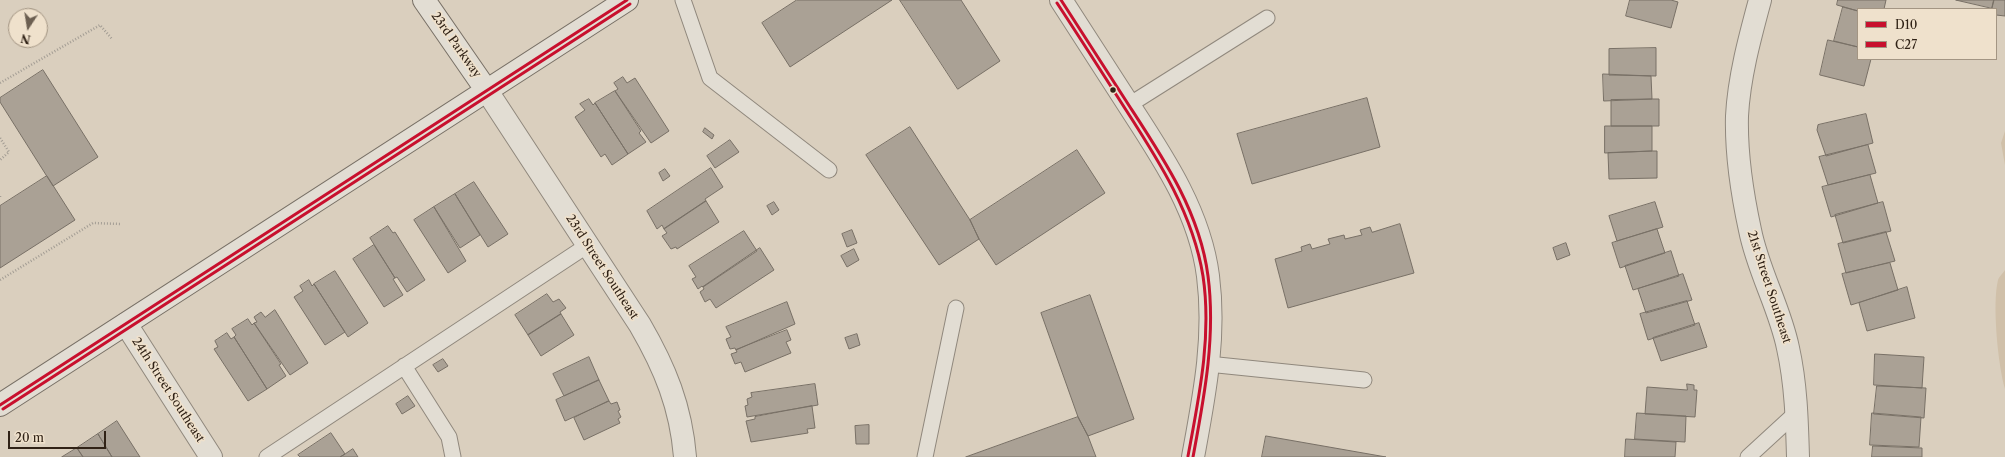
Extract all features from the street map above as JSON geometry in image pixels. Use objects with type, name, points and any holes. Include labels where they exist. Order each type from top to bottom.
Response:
[{"type":"street","name":"23rd Parkway","points":[[424,0],[487,91]]},
{"type":"street","points":[[0,405],[627,0]]},
{"type":"street","points":[[1061,0],[1167,164],[1185,200],[1200,241],[1208,275],[1210,294],[1208,364],[1193,457]]},
{"type":"street","name":"21st Street Southeast","points":[[1760,0],[1742,75],[1737,115],[1738,145],[1743,194],[1750,232],[1788,348],[1796,412],[1798,457]]},
{"type":"street","name":"23rd Street Southeast","points":[[487,91],[640,325],[663,366],[678,418],[685,457]]},
{"type":"street","name":"24th Street Southeast","points":[[126,324],[211,457]]},
{"type":"lane","points":[[683,0],[710,78],[829,170]]},
{"type":"lane","points":[[1129,105],[1267,18]]},
{"type":"lane","points":[[267,457],[588,245]]},
{"type":"lane","points":[[925,457],[956,308]]},
{"type":"lane","points":[[1208,364],[1364,380]]},
{"type":"lane","points":[[404,366],[449,437],[453,457]]},
{"type":"lane","points":[[1748,457],[1796,412]]},
{"type":"path","points":[[0,84],[100,25],[112,39]]},
{"type":"path","points":[[0,138],[9,152],[0,160]]},
{"type":"path","points":[[0,280],[92,223],[121,224]]},
{"type":"shaded area","points":[[2005,131],[2005,165],[2001,143]]},
{"type":"shaded area","points":[[2005,270],[2005,389],[1998,350],[1996,291],[1998,280]]},
{"type":"building","points":[[797,0],[892,0],[790,67],[762,23]]},
{"type":"building","points":[[900,0],[961,0],[1000,61],[958,89]]},
{"type":"building","points":[[1630,0],[1671,0],[1678,2],[1671,28],[1626,16]]},
{"type":"building","points":[[1838,0],[1886,0],[1884,8],[1857,8],[1857,11],[1837,5]]},
{"type":"building","points":[[1956,0],[1994,0],[1992,8]]},
{"type":"building","points":[[1994,0],[2005,0],[2005,16],[1997,15],[1997,8],[1992,8]]},
{"type":"building","points":[[1843,7],[1857,11],[1857,47],[1834,41]]},
{"type":"building","points":[[1828,40],[1857,47],[1857,60],[1871,60],[1864,86],[1820,75]]},
{"type":"building","points":[[1656,48],[1656,76],[1609,75],[1609,49]]},
{"type":"building","points":[[43,70],[98,157],[53,186],[0,102],[0,98]]},
{"type":"building","points":[[1603,74],[1651,76],[1652,99],[1604,101]]},
{"type":"building","points":[[623,77],[627,83],[635,78],[669,131],[651,143],[615,91],[618,89],[614,83]]},
{"type":"building","points":[[615,91],[641,131],[639,133],[646,142],[628,154],[595,103]]},
{"type":"building","points":[[1367,98],[1380,147],[1252,184],[1237,134]]},
{"type":"building","points":[[589,99],[593,105],[595,103],[628,154],[612,165],[605,154],[601,157],[575,117],[585,110],[580,104]]},
{"type":"building","points":[[1659,99],[1659,126],[1611,126],[1611,100]]},
{"type":"building","points":[[1866,114],[1873,143],[1826,156],[1817,130],[1818,125]]},
{"type":"building","points":[[1605,126],[1652,126],[1652,151],[1605,153]]},
{"type":"building","points":[[910,127],[970,220],[979,239],[939,265],[866,155]]},
{"type":"building","points":[[705,128],[714,135],[712,139],[703,132]]},
{"type":"building","points":[[730,140],[739,152],[715,168],[707,156]]},
{"type":"building","points":[[1868,145],[1876,173],[1828,185],[1819,157]]},
{"type":"building","points":[[1077,150],[1105,193],[996,265],[979,239],[970,220]]},
{"type":"building","points":[[1657,151],[1657,178],[1609,179],[1608,153]]},
{"type":"building","points":[[711,168],[723,187],[705,199],[706,201],[664,229],[662,225],[657,229],[647,211]]},
{"type":"building","points":[[665,169],[670,176],[663,181],[659,173]]},
{"type":"building","points":[[1870,175],[1878,203],[1831,217],[1822,187]]},
{"type":"building","points":[[47,176],[75,220],[0,268],[0,206]]},
{"type":"building","points":[[474,182],[508,234],[488,247],[455,194]]},
{"type":"building","points":[[455,194],[480,235],[460,248],[434,207]]},
{"type":"building","points":[[706,201],[719,222],[677,249],[676,247],[671,249],[662,236],[667,233],[664,229]]},
{"type":"building","points":[[774,202],[779,210],[772,215],[767,206]]},
{"type":"building","points":[[1655,202],[1663,227],[1617,241],[1609,216]]},
{"type":"building","points":[[1883,202],[1891,231],[1843,243],[1835,215]]},
{"type":"building","points":[[434,207],[466,261],[448,273],[414,220]]},
{"type":"building","points":[[1400,224],[1414,273],[1288,308],[1275,259],[1302,251],[1301,247],[1310,244],[1312,249],[1330,244],[1328,239],[1344,235],[1345,239],[1362,235],[1360,230],[1370,227],[1372,232]]},
{"type":"building","points":[[388,226],[393,233],[395,232],[425,280],[407,292],[397,277],[395,278],[370,238]]},
{"type":"building","points":[[1657,229],[1665,253],[1620,268],[1612,243]]},
{"type":"building","points":[[852,230],[857,243],[847,247],[842,234]]},
{"type":"building","points":[[744,231],[757,251],[698,289],[692,279],[696,277],[689,266]]},
{"type":"building","points":[[1886,232],[1895,261],[1846,273],[1838,244]]},
{"type":"building","points":[[1566,243],[1570,255],[1557,260],[1553,248]]},
{"type":"building","points":[[374,245],[395,278],[393,279],[403,295],[384,307],[353,259]]},
{"type":"building","points":[[760,248],[774,270],[716,308],[710,299],[705,302],[700,292],[704,289],[703,287]]},
{"type":"building","points":[[854,249],[859,260],[847,267],[841,256]]},
{"type":"building","points":[[1671,251],[1679,276],[1633,290],[1625,266]]},
{"type":"building","points":[[1890,263],[1898,290],[1851,305],[1842,274]]},
{"type":"building","points":[[335,271],[368,323],[348,337],[314,284]]},
{"type":"building","points":[[1683,274],[1692,300],[1646,313],[1638,289]]},
{"type":"building","points":[[309,280],[312,286],[314,284],[345,332],[325,345],[294,297],[303,291],[300,286]]},
{"type":"building","points":[[1907,287],[1915,318],[1867,331],[1859,303]]},
{"type":"building","points":[[547,294],[553,302],[559,299],[566,308],[560,312],[561,314],[528,335],[515,315]]},
{"type":"building","points":[[1090,295],[1134,419],[1088,436],[1078,417],[1041,313]]},
{"type":"building","points":[[1687,301],[1695,325],[1648,340],[1640,314]]},
{"type":"building","points":[[787,302],[795,324],[736,350],[735,348],[730,349],[726,339],[731,337],[726,327]]},
{"type":"building","points":[[275,310],[308,363],[290,375],[254,323],[257,322],[254,317],[261,312],[265,317]]},
{"type":"building","points":[[561,314],[574,335],[541,356],[528,335]]},
{"type":"building","points":[[248,319],[252,325],[254,323],[281,364],[279,365],[286,376],[267,389],[234,337],[236,335],[232,329]]},
{"type":"building","points":[[1699,323],[1707,347],[1661,361],[1653,338]]},
{"type":"building","points":[[787,330],[791,340],[786,342],[791,353],[745,372],[741,362],[735,364],[731,354],[737,352],[736,350]]},
{"type":"building","points":[[227,333],[231,339],[234,337],[267,389],[248,401],[214,349],[218,347],[215,341]]},
{"type":"building","points":[[857,334],[860,345],[849,349],[845,338]]},
{"type":"building","points":[[1875,354],[1924,357],[1922,388],[1874,385]]},
{"type":"building","points":[[589,357],[599,380],[564,396],[553,374]]},
{"type":"building","points":[[443,359],[448,366],[438,372],[433,365]]},
{"type":"building","points":[[599,380],[609,401],[565,421],[556,400]]},
{"type":"building","points":[[815,384],[818,405],[747,417],[745,406],[748,405],[747,399],[752,397],[751,393]]},
{"type":"building","points":[[1687,384],[1694,385],[1694,390],[1697,390],[1695,417],[1645,414],[1647,387],[1687,390]]},
{"type":"building","points":[[1877,386],[1926,388],[1924,418],[1874,414]]},
{"type":"building","points":[[408,396],[415,406],[402,414],[396,404]]},
{"type":"building","points":[[609,401],[611,404],[617,402],[620,410],[618,411],[621,417],[618,419],[620,423],[584,440],[574,418]]},
{"type":"building","points":[[812,406],[815,428],[807,429],[808,433],[751,442],[746,421],[755,419],[755,417]]},
{"type":"building","points":[[1637,413],[1686,416],[1685,442],[1635,439]]},
{"type":"building","points":[[1872,413],[1921,417],[1919,447],[1870,445]]},
{"type":"building","points":[[1078,417],[1088,436],[1096,457],[966,457]]},
{"type":"building","points":[[117,421],[140,457],[112,457],[98,434]]},
{"type":"building","points":[[869,425],[869,444],[856,444],[855,426]]},
{"type":"building","points":[[331,433],[345,454],[340,457],[300,457],[298,455]]},
{"type":"building","points":[[98,434],[112,457],[83,457],[77,448]]},
{"type":"building","points":[[1266,436],[1386,457],[1262,457]]},
{"type":"building","points":[[1626,439],[1676,442],[1675,457],[1625,457]]},
{"type":"building","points":[[1873,446],[1922,448],[1922,457],[1872,457]]},
{"type":"building","points":[[77,448],[83,457],[62,457]]},
{"type":"building","points":[[353,449],[358,457],[340,457],[345,454]]},
{"type":"transit line","name":"D10","points":[[0,405],[627,0]]},
{"type":"transit line","name":"D10","points":[[1061,0],[1168,167],[1189,209],[1204,253],[1210,299],[1210,345],[1205,390],[1193,457]]},
{"type":"transit line","name":"C27","points":[[1057,3],[1151,149],[1183,210],[1198,253],[1203,276],[1205,299],[1205,344],[1200,389],[1188,456]]},
{"type":"transit line","name":"C27","points":[[3,409],[630,4]]}]
